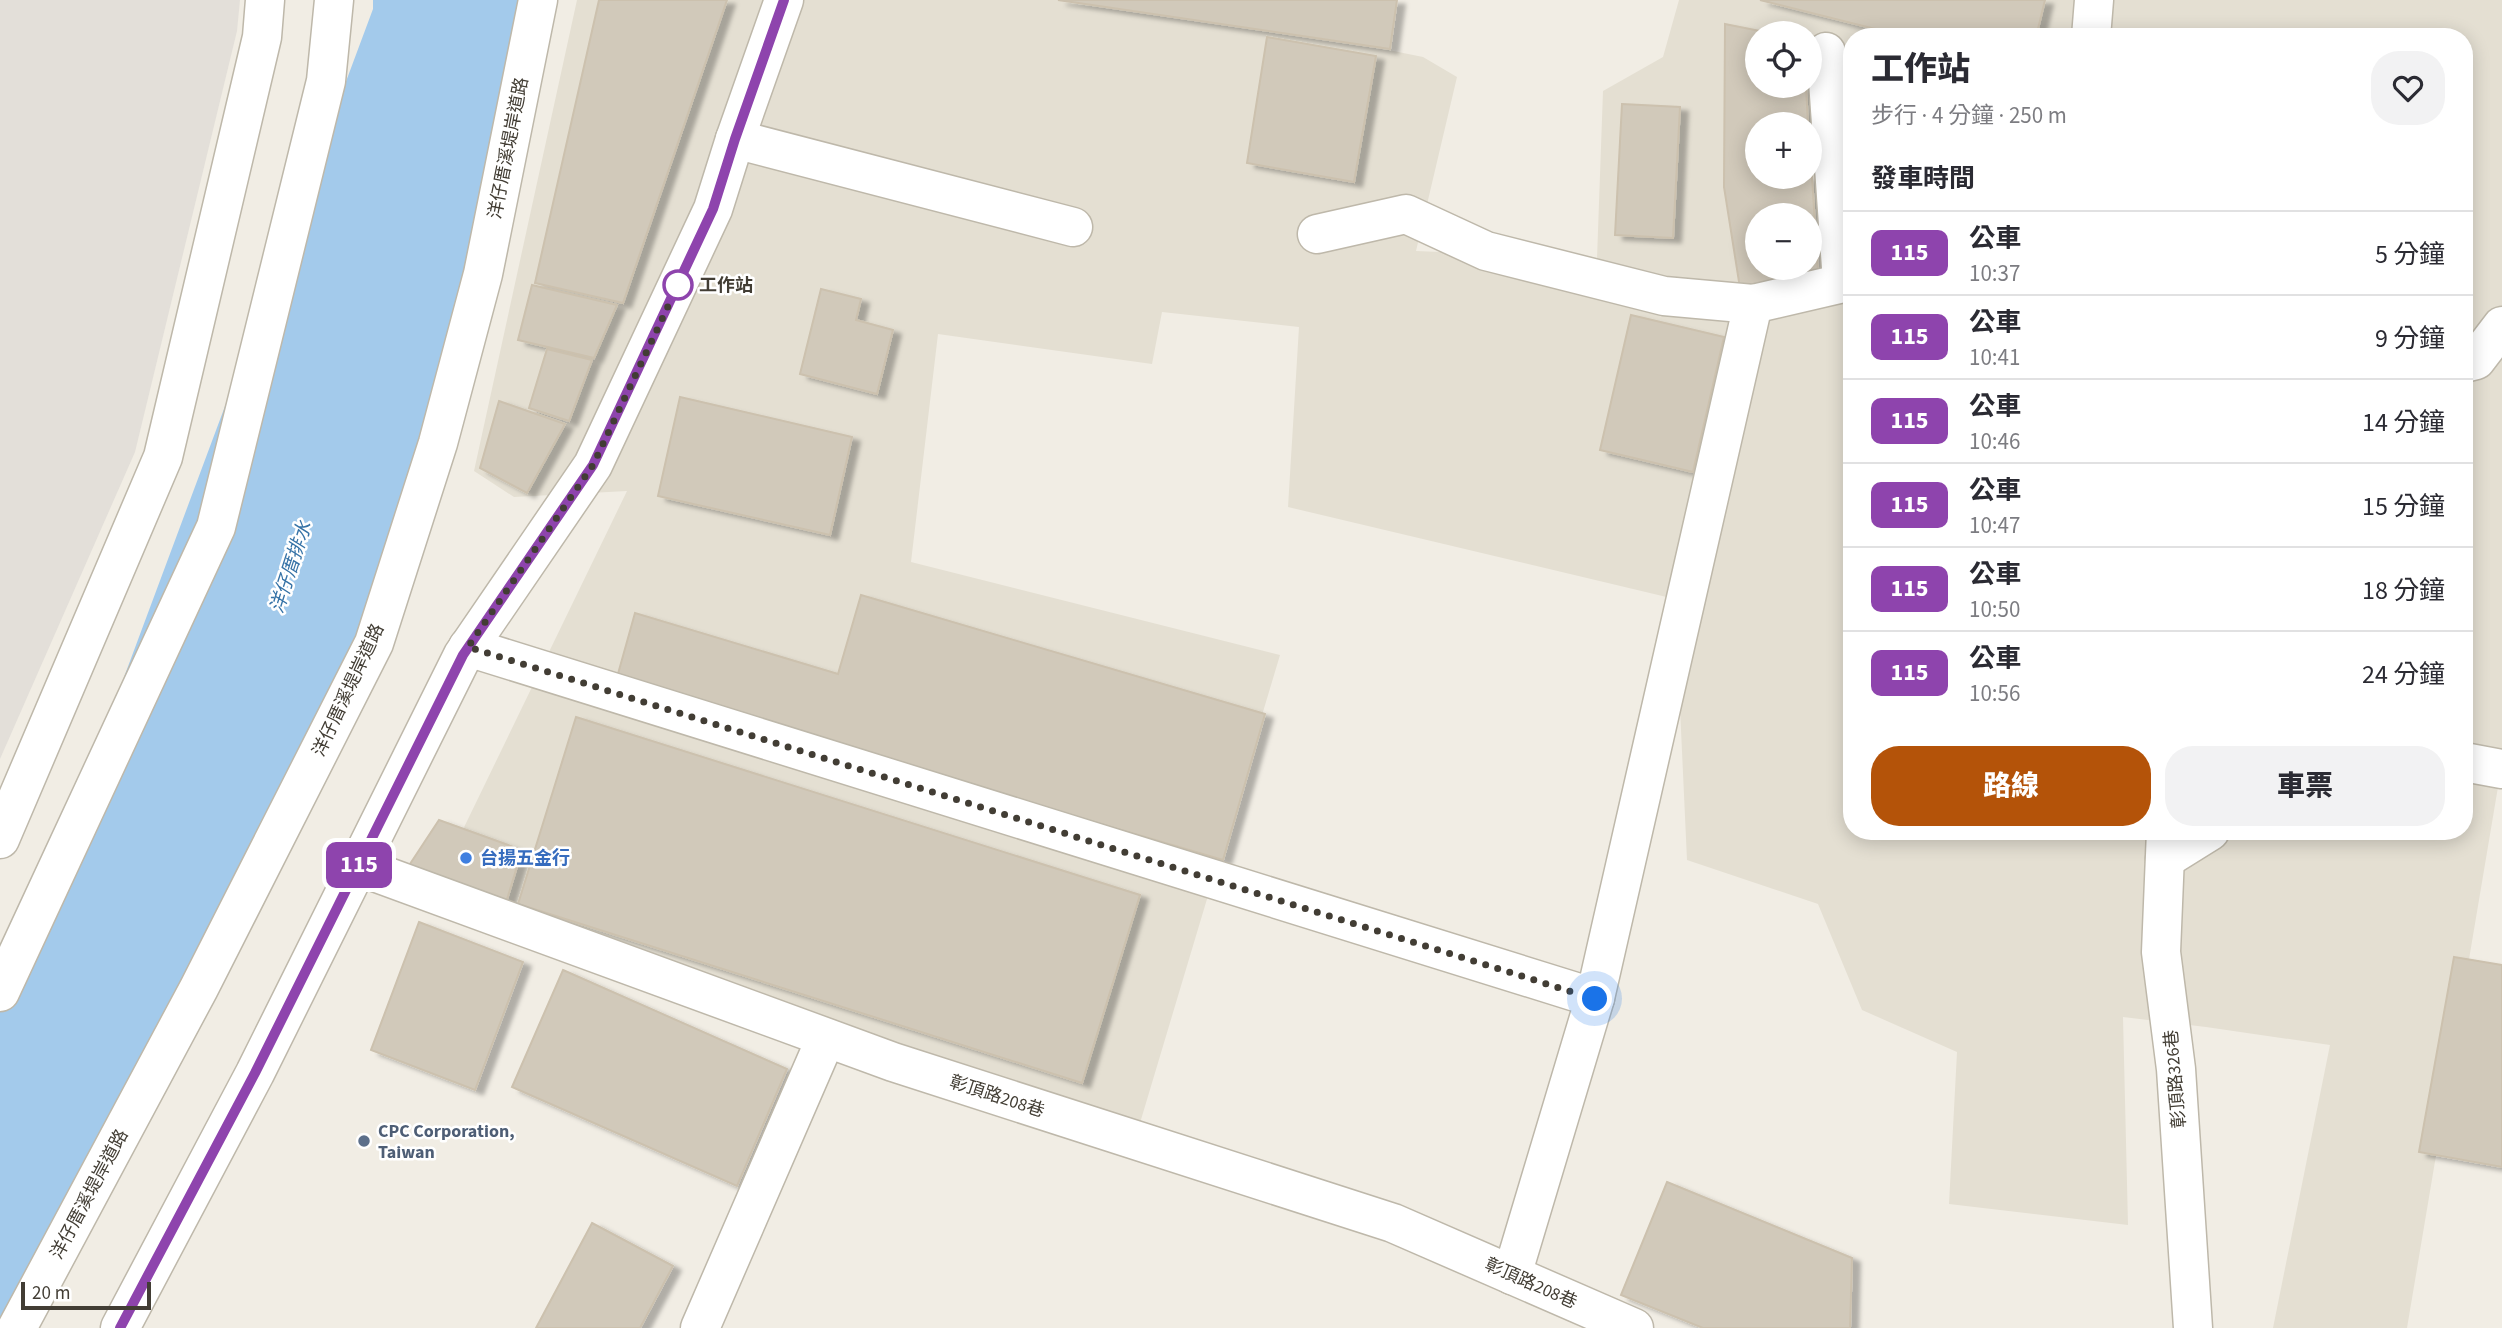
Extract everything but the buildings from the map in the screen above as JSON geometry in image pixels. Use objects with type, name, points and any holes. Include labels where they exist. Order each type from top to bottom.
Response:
[{"type":"street","points":[[0,839],[163,457],[262,37],[265,0]]},
{"type":"street","points":[[0,992],[216,527],[326,81],[334,0]]},
{"type":"street","name":"洋仔厝溪堤岸道路","points":[[17,1328],[199,988],[374,643],[439,443],[483,274],[538,0]]},
{"type":"street","points":[[120,1328],[255,1073],[468,647],[593,465],[713,209],[784,0]]},
{"type":"street","points":[[2092,28],[2094,0]]},
{"type":"street","points":[[1826,52],[1843,238]]},
{"type":"street","points":[[735,139],[1073,227]]},
{"type":"street","points":[[1317,234],[1406,214],[1486,251],[1664,296],[1753,304],[1843,283]]},
{"type":"street","points":[[1512,1275],[1595,999],[1753,304]]},
{"type":"street","points":[[2473,361],[2502,326]]},
{"type":"street","points":[[468,647],[1595,999]]},
{"type":"street","points":[[2473,764],[2502,769]]},
{"type":"street","name":"彰頂路326巷","points":[[2165,845],[2161,952],[2176,1069],[2193,1328]]},
{"type":"street","name":"彰頂路208巷","points":[[358,866],[893,1062],[1393,1223],[1634,1328]]},
{"type":"street","points":[[700,1328],[826,1038]]},
{"type":"shaded area","points":[[0,0],[240,0],[237,31],[135,452],[0,759]]},
{"type":"shaded area","points":[[577,0],[1142,0],[1423,57],[1457,77],[1416,251],[1597,259],[1603,91],[1663,57],[1679,0],[2502,0],[2502,781],[2499,781],[2407,1328],[2273,1328],[2330,1045],[2123,1017],[2128,1225],[1949,1204],[1957,1052],[1862,1010],[1818,904],[1687,860],[1675,599],[1288,507],[1299,327],[1162,312],[1152,364],[938,334],[911,562],[1280,655],[1137,1133],[438,881],[627,491],[514,497],[474,471]]},
{"type":"water","name":"洋仔厝排水","points":[[373,0],[524,0],[475,275],[364,633],[193,981],[0,1321],[0,1010],[373,9]]},
{"type":"bus line","name":"115","points":[[120,1328],[255,1073],[463,655],[593,465],[713,209],[784,0]]},
{"type":"place","name":"工作站","points":[[678,285]]},
{"type":"place","name":"台揚五金行","points":[[466,858]]},
{"type":"place","name":"CPC Corporation, Taiwan","points":[[364,1141]]},
{"type":"route","points":[[678,285],[681,279],[593,465],[468,647],[1595,999]]}]
